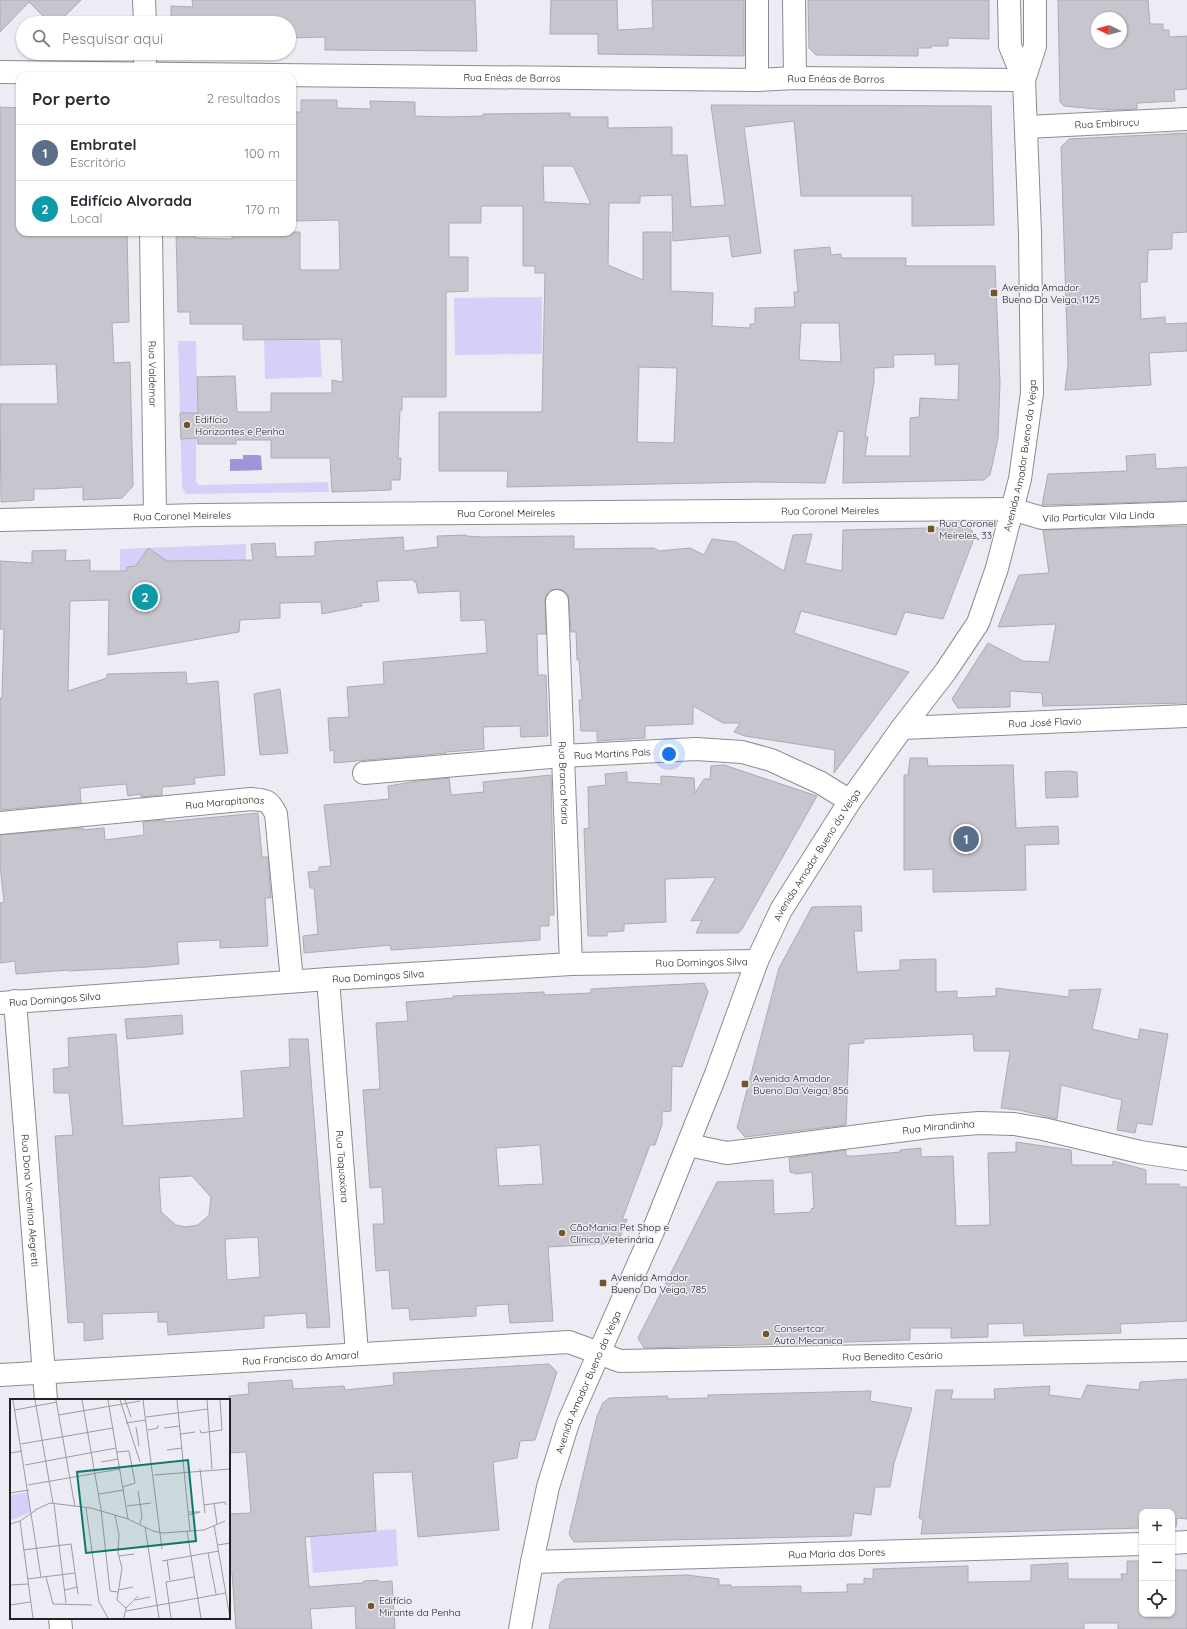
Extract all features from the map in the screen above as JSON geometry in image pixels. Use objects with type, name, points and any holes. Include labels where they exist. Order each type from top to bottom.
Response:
[{"type":"street","points":[[144,0],[144,16]]},
{"type":"street","points":[[757,0],[757,80]]},
{"type":"street","points":[[794,0],[795,78]]},
{"type":"street","name":"Avenida Amador Bueno da Veiga","points":[[520,1629],[548,1487],[568,1423],[653,1231],[688,1145],[757,961],[781,910],[850,801],[902,728],[946,671],[978,623],[997,568],[1020,478],[1032,393],[1027,127],[1024,80],[1010,46],[1009,0]]},
{"type":"street","name":"Avenida Amador Bueno da Veiga","points":[[1024,80],[1035,46],[1035,0]]},
{"type":"street","name":"Rua Enéas de Barros","points":[[0,72],[145,68],[757,80],[795,78],[1024,80]]},
{"type":"street","name":"Rua Embiruçu","points":[[1027,127],[1187,119]]},
{"type":"street","name":"Rua Valdemar","points":[[151,236],[155,515]]},
{"type":"street","name":"Vila Particular Vila Linda","points":[[1012,509],[1042,518],[1187,513]]},
{"type":"street","name":"Rua Coronel Meireles","points":[[0,520],[155,515],[1012,509]]},
{"type":"street","name":"Rua Branca Maria","points":[[557,601],[562,756],[572,964]]},
{"type":"street","name":"Rua José Flavio","points":[[902,728],[1187,716]]},
{"type":"street","name":"Rua Martins Pais","points":[[364,773],[562,756],[696,750],[742,752],[771,760],[821,784],[850,801]]},
{"type":"street","name":"Rua Marapitanas","points":[[0,823],[264,800],[271,804],[276,814],[292,981]]},
{"type":"street","name":"Rua Domingos Silva","points":[[7,1002],[292,981],[572,964],[757,961]]},
{"type":"street","name":"Rua Taquaxiara","points":[[328,979],[357,1353]]},
{"type":"street","name":"Rua Dona Vicentina Alegretti","points":[[7,1002],[46,1399]]},
{"type":"street","name":"Rua Mirandinha","points":[[688,1145],[727,1154],[929,1127],[979,1123],[1021,1125],[1140,1152],[1187,1159]]},
{"type":"street","name":"Rua Francisco do Amaral","points":[[0,1375],[357,1353],[569,1342],[599,1353]]},
{"type":"street","name":"Rua Benedito Cesário","points":[[599,1353],[620,1362],[1187,1350]]},
{"type":"street","points":[[1175,1543],[1187,1542]]},
{"type":"street","name":"Rua Maria das Dores","points":[[532,1562],[1139,1544]]},
{"type":"street","points":[[60,1619],[61,1629]]},
{"type":"shaded area","points":[[542,297],[542,354],[455,355],[454,298]]},
{"type":"shaded area","points":[[320,339],[322,377],[265,379],[264,340]]},
{"type":"shaded area","points":[[178,341],[196,341],[198,444],[196,444],[196,481],[199,485],[328,482],[329,492],[186,494],[182,487]]},
{"type":"shaded area","points":[[243,455],[261,456],[262,470],[230,471],[230,459],[243,459]]},
{"type":"shaded area","points":[[246,544],[246,560],[128,567],[127,571],[120,571],[120,549]]},
{"type":"shaded area","points":[[396,1529],[398,1566],[313,1573],[310,1536]]},
{"type":"building","points":[[0,0],[81,0],[65,16],[43,16],[29,2],[0,32]]},
{"type":"building","points":[[192,0],[475,0],[477,51],[325,50],[325,37],[296,38],[296,16],[171,16],[171,6],[193,7]]},
{"type":"building","points":[[551,0],[617,0],[618,30],[653,28],[652,0],[744,0],[744,56],[598,54],[598,34],[550,34]]},
{"type":"building","points":[[808,0],[989,0],[989,39],[948,38],[948,46],[918,48],[918,56],[816,55],[809,48]]},
{"type":"building","points":[[1058,0],[1148,0],[1150,24],[1163,24],[1163,30],[1169,30],[1169,37],[1187,36],[1187,89],[1174,90],[1175,101],[1137,103],[1137,109],[1107,110],[1064,106],[1060,102]]},
{"type":"building","points":[[301,100],[337,100],[337,108],[371,109],[370,101],[415,102],[415,116],[448,117],[483,116],[483,114],[570,113],[570,117],[608,117],[608,128],[672,127],[672,155],[687,155],[691,207],[725,205],[711,105],[991,106],[994,225],[912,226],[912,196],[801,196],[794,121],[744,127],[761,253],[732,257],[729,236],[673,241],[672,195],[640,196],[640,203],[609,203],[608,265],[643,280],[643,232],[671,232],[671,291],[713,293],[712,326],[750,328],[750,324],[755,324],[755,308],[795,307],[794,292],[798,292],[794,250],[830,247],[831,255],[841,254],[841,258],[906,258],[906,266],[995,266],[1000,383],[998,438],[990,475],[984,480],[843,483],[844,432],[838,431],[825,483],[755,482],[507,487],[508,471],[439,471],[439,412],[542,412],[545,273],[535,273],[535,266],[523,266],[523,206],[481,206],[481,223],[449,223],[449,257],[468,257],[468,291],[446,292],[446,397],[402,397],[398,458],[401,458],[400,480],[391,480],[391,490],[332,492],[330,458],[271,458],[271,440],[236,440],[236,444],[198,444],[198,438],[181,439],[180,413],[198,413],[197,377],[235,376],[237,412],[271,412],[271,393],[332,393],[332,380],[343,382],[341,339],[243,340],[243,324],[190,324],[190,312],[178,312],[176,236],[232,239],[232,236],[296,236],[296,232],[300,232],[300,270],[340,270],[339,220],[296,221],[296,112],[301,112]],"holes":[[[543,166],[573,166],[591,204],[544,202]],[[801,323],[839,323],[841,362],[799,360]],[[935,354],[935,365],[959,364],[958,400],[920,398],[919,417],[910,418],[910,456],[865,456],[868,437],[865,437],[874,382],[874,368],[894,367],[893,355]],[[639,367],[677,368],[674,443],[637,442]]]},
{"type":"building","points":[[0,107],[16,108],[16,236],[127,236],[129,322],[112,323],[114,363],[130,362],[133,486],[122,498],[83,500],[83,487],[34,489],[34,500],[1,502],[0,404],[58,404],[56,364],[0,365]]},
{"type":"building","points":[[1187,133],[1187,232],[1172,233],[1172,249],[1148,250],[1147,282],[1140,282],[1141,319],[1165,317],[1165,324],[1187,323],[1187,351],[1149,353],[1151,385],[1065,390],[1068,364],[1061,147],[1069,139]]},
{"type":"building","points":[[1155,454],[1156,469],[1187,467],[1187,501],[1042,505],[1048,474],[1127,471],[1126,456]]},
{"type":"building","points":[[1187,526],[1187,703],[1043,706],[1042,693],[1010,691],[1010,707],[958,708],[952,699],[988,643],[1023,661],[1049,662],[1056,624],[998,627],[1019,575],[1049,573],[1043,530]]},
{"type":"building","points":[[969,527],[975,536],[943,619],[905,612],[896,635],[801,611],[794,633],[909,672],[834,773],[835,750],[745,736],[734,732],[740,723],[723,723],[693,706],[693,724],[645,726],[645,738],[597,741],[597,731],[581,731],[579,700],[582,700],[579,659],[577,660],[576,632],[571,632],[568,595],[563,590],[557,589],[551,590],[546,596],[546,634],[537,634],[538,675],[546,675],[548,736],[521,737],[520,726],[483,727],[484,749],[334,763],[334,750],[330,751],[328,718],[349,717],[347,687],[384,684],[383,662],[487,653],[485,620],[461,621],[460,591],[418,593],[416,582],[414,582],[414,580],[377,581],[379,601],[361,603],[362,606],[322,614],[321,602],[280,603],[280,618],[240,620],[239,632],[108,655],[109,600],[70,601],[68,691],[107,678],[107,674],[186,672],[187,684],[218,681],[225,775],[194,778],[195,784],[162,787],[162,795],[141,797],[141,794],[128,796],[126,784],[80,788],[81,803],[0,810],[0,698],[2,698],[4,629],[0,629],[0,561],[32,563],[32,551],[66,550],[65,561],[90,560],[90,571],[127,571],[127,567],[136,566],[148,548],[167,561],[253,560],[251,544],[275,543],[276,557],[315,556],[315,542],[403,537],[404,551],[438,547],[437,536],[574,536],[574,549],[654,548],[659,551],[690,548],[704,555],[712,539],[736,542],[784,571],[793,535],[812,534],[805,563],[842,571],[843,530]]},
{"type":"building","points":[[280,689],[288,753],[260,755],[254,694]]},
{"type":"building","points":[[910,758],[927,758],[928,766],[1013,765],[1016,828],[1058,826],[1059,844],[1025,845],[1026,890],[933,892],[933,869],[904,870],[904,775],[908,775]]},
{"type":"building","points":[[724,765],[817,796],[742,929],[738,933],[696,933],[702,920],[691,921],[716,877],[665,879],[666,922],[624,924],[624,931],[607,932],[607,936],[588,936],[584,829],[589,828],[588,787],[606,785],[605,774],[627,772],[627,782],[661,784],[661,776],[694,778],[695,793],[704,779],[710,779],[711,766]]},
{"type":"building","points":[[1045,772],[1077,772],[1078,797],[1046,798]]},
{"type":"building","points":[[551,775],[554,915],[549,915],[549,926],[540,926],[540,940],[391,950],[390,945],[304,953],[303,936],[318,934],[314,888],[310,888],[308,872],[319,871],[319,867],[331,866],[324,805],[389,799],[388,786],[419,781],[449,778],[451,795],[484,792],[483,782]]},
{"type":"building","points":[[258,813],[262,857],[268,857],[271,898],[265,898],[268,946],[220,948],[220,940],[177,942],[179,964],[147,967],[16,974],[15,961],[0,963],[0,903],[4,902],[0,865],[0,835],[83,828],[83,830],[104,828],[105,840],[144,835],[143,822],[164,820],[164,822]]},
{"type":"building","points":[[861,906],[862,931],[854,931],[857,972],[900,970],[900,960],[936,959],[936,992],[957,991],[957,998],[996,996],[996,988],[1069,997],[1069,990],[1101,989],[1092,1029],[1138,1040],[1140,1029],[1168,1034],[1152,1125],[1137,1123],[1135,1133],[1117,1130],[1122,1100],[1061,1085],[1057,1119],[1019,1110],[1001,1108],[1010,1051],[974,1051],[973,1034],[864,1039],[864,1043],[849,1044],[846,1125],[745,1137],[737,1128],[779,968],[812,907]]},
{"type":"building","points":[[704,983],[708,992],[682,1067],[672,1066],[671,1111],[662,1112],[662,1124],[655,1145],[650,1145],[622,1220],[627,1219],[618,1243],[548,1247],[553,1321],[510,1323],[508,1304],[476,1306],[476,1316],[410,1320],[409,1308],[392,1309],[389,1270],[376,1271],[373,1224],[384,1224],[382,1187],[370,1188],[363,1090],[380,1089],[376,1023],[408,1021],[406,1002],[453,998],[453,996],[544,992],[544,995],[591,993],[591,989]],"holes":[[[540,1145],[543,1184],[499,1186],[496,1148]]]},
{"type":"building","points":[[182,1015],[183,1034],[127,1039],[125,1019]]},
{"type":"building","points":[[116,1034],[123,1126],[244,1118],[241,1071],[290,1067],[289,1039],[308,1039],[330,1327],[307,1328],[306,1313],[264,1316],[264,1328],[168,1335],[167,1322],[158,1322],[158,1312],[102,1314],[103,1339],[84,1341],[84,1322],[68,1323],[55,1136],[73,1135],[69,1093],[54,1093],[53,1069],[69,1067],[68,1038]],"holes":[[[192,1176],[211,1197],[209,1215],[198,1225],[186,1227],[176,1225],[161,1212],[159,1178]],[[258,1237],[260,1277],[227,1280],[225,1239]]]},
{"type":"building","points":[[1016,1142],[1071,1150],[1072,1165],[1113,1165],[1113,1161],[1146,1170],[1146,1184],[1179,1184],[1179,1187],[1187,1187],[1187,1321],[1120,1324],[1121,1333],[1024,1336],[1023,1323],[988,1324],[988,1337],[951,1338],[951,1328],[910,1328],[910,1340],[782,1344],[644,1348],[638,1338],[717,1182],[773,1180],[774,1214],[811,1212],[811,1209],[814,1208],[812,1172],[797,1174],[790,1172],[789,1158],[846,1150],[846,1156],[856,1156],[900,1152],[900,1150],[921,1148],[921,1157],[953,1156],[956,1226],[990,1225],[988,1153],[1016,1152]]},
{"type":"building","points":[[549,1364],[557,1372],[535,1440],[520,1441],[517,1458],[493,1462],[499,1530],[418,1537],[412,1472],[373,1473],[376,1531],[305,1537],[309,1587],[362,1583],[364,1581],[392,1581],[395,1629],[356,1629],[355,1606],[310,1609],[312,1629],[236,1629],[232,1573],[230,1573],[230,1514],[251,1513],[246,1452],[230,1453],[229,1396],[249,1394],[248,1383],[292,1380],[293,1389],[344,1386],[345,1390],[394,1385],[393,1373]]},
{"type":"building","points":[[1187,1379],[1187,1519],[1177,1518],[1176,1527],[1175,1509],[1139,1509],[1139,1528],[921,1534],[923,1520],[919,1518],[936,1390],[953,1390],[951,1399],[995,1399],[994,1389],[1050,1386],[1049,1395],[1081,1399],[1087,1385],[1139,1390],[1140,1382]]},
{"type":"building","points":[[871,1391],[870,1401],[912,1408],[894,1463],[890,1487],[875,1487],[871,1515],[854,1513],[851,1536],[574,1542],[569,1534],[597,1416],[603,1403],[609,1398],[668,1396],[667,1399],[708,1398],[708,1395]]},
{"type":"building","points":[[1127,1561],[1139,1561],[1139,1617],[1175,1617],[1175,1570],[1187,1570],[1187,1629],[1118,1629],[1118,1623],[1084,1623],[1084,1629],[549,1629],[558,1585],[565,1579],[687,1575],[719,1579],[719,1585],[731,1585],[731,1587],[801,1586],[801,1593],[847,1592],[847,1584],[864,1584],[864,1578],[873,1579],[873,1569],[968,1566],[968,1582],[1031,1581],[1031,1565],[1068,1563],[1068,1579],[1122,1579],[1121,1574],[1127,1574]]},
{"type":"place","name":"Avenida Amador Bueno Da Veiga, 1125","points":[[994,293]]},
{"type":"place","name":"Edifício Horizontes e Penha","points":[[187,425]]},
{"type":"place","name":"Rua Coronel Meireles, 33","points":[[931,529]]},
{"type":"place","name":"Edifício Alvorada","points":[[145,597]]},
{"type":"place","name":"Embratel","points":[[966,839]]},
{"type":"place","name":"Avenida Amador Bueno Da Veiga, 856","points":[[745,1084]]},
{"type":"place","name":"CãoMania Pet Shop e Clínica Veterinária","points":[[562,1233]]},
{"type":"place","name":"Avenida Amador Bueno Da Veiga, 785","points":[[603,1283]]},
{"type":"place","name":"Consertcar Auto Mecanica","points":[[766,1334]]},
{"type":"place","name":"Edifício Mirante da Penha","points":[[371,1606]]}]
